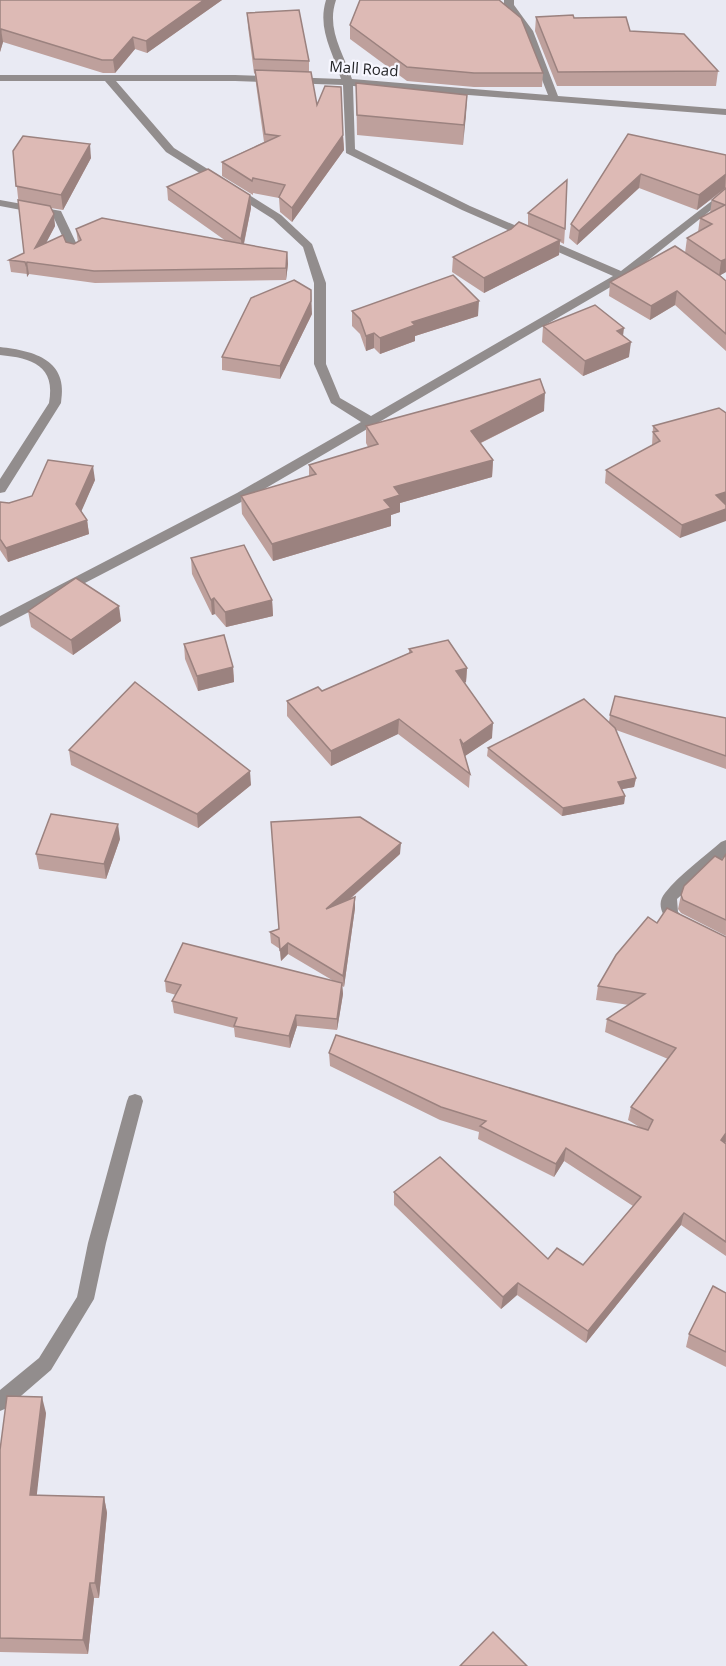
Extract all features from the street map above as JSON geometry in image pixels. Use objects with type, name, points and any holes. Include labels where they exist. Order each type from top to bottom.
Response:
[{"type":"street","points":[[331,0],[327,8],[327,26],[347,81],[350,150],[466,208],[622,276]]},
{"type":"street","points":[[509,0],[509,5],[528,31],[554,98]]},
{"type":"street","points":[[107,77],[170,150],[277,218],[308,246],[320,283],[320,364],[335,400],[371,422]]},
{"type":"street","name":"Mall Road","points":[[0,78],[107,77],[347,81],[726,112]]},
{"type":"street","points":[[3,615],[242,496],[622,276],[668,248],[717,198],[726,193]]},
{"type":"street","points":[[0,203],[57,213],[74,251]]},
{"type":"street","points":[[0,351],[31,357],[46,365],[56,376],[59,390],[55,403],[0,489]]},
{"type":"street","points":[[694,929],[673,919],[669,909],[670,897],[726,846]]},
{"type":"street","points":[[0,1402],[45,1364],[85,1299],[97,1243],[135,1101]]},
{"type":"building","points":[[0,0],[204,0],[146,41],[133,37],[113,60],[102,60],[1,29],[0,34]]},
{"type":"building","points":[[360,0],[499,0],[521,18],[543,73],[474,73],[407,67],[350,25]]},
{"type":"building","points":[[299,10],[309,61],[254,59],[247,13]]},
{"type":"building","points":[[573,15],[574,18],[626,17],[630,31],[684,34],[718,71],[558,72],[536,17]]},
{"type":"building","points":[[255,70],[311,72],[317,105],[325,86],[341,87],[343,135],[292,208],[279,197],[285,185],[253,178],[252,181],[222,162],[279,136],[265,134]]},
{"type":"building","points":[[356,83],[467,95],[464,125],[357,115]]},
{"type":"building","points":[[628,134],[726,155],[726,174],[699,195],[641,174],[579,231],[571,224]]},
{"type":"building","points":[[23,136],[90,144],[61,195],[16,186],[13,151]]},
{"type":"building","points":[[208,169],[250,195],[241,239],[167,187]]},
{"type":"building","points":[[567,180],[565,229],[528,213]]},
{"type":"building","points":[[726,188],[726,259],[721,261],[687,238],[712,224],[700,218],[725,205],[712,200]]},
{"type":"building","points":[[18,200],[50,206],[54,214],[35,248],[63,235],[66,242],[74,244],[81,240],[76,229],[102,218],[287,252],[286,268],[94,271],[27,262],[26,265],[25,262],[9,260],[24,253]]},
{"type":"building","points":[[519,222],[560,240],[484,278],[453,257],[511,229]]},
{"type":"building","points":[[675,246],[726,281],[726,334],[677,291],[651,306],[610,282]]},
{"type":"building","points":[[453,275],[479,301],[412,322],[415,325],[380,338],[374,333],[366,336],[360,319],[352,311]]},
{"type":"building","points":[[294,280],[311,290],[311,301],[280,366],[222,357],[251,298]]},
{"type":"building","points":[[595,305],[624,328],[617,331],[631,342],[585,361],[543,326]]},
{"type":"building","points":[[540,379],[545,393],[471,431],[493,460],[394,487],[400,495],[384,500],[391,508],[272,544],[241,496],[316,474],[309,465],[378,444],[366,426]]},
{"type":"building","points":[[719,408],[726,413],[726,492],[716,495],[726,505],[726,509],[682,525],[606,470],[660,441],[653,432],[658,431],[653,426]]},
{"type":"building","points":[[48,460],[93,466],[76,504],[87,520],[6,548],[0,539],[0,502],[9,503],[32,496]]},
{"type":"building","points":[[244,545],[272,600],[225,612],[214,598],[211,600],[191,558]]},
{"type":"building","points":[[76,578],[119,606],[71,640],[28,611]]},
{"type":"building","points":[[224,635],[233,667],[197,676],[184,644]]},
{"type":"building","points":[[448,640],[467,668],[456,671],[493,723],[463,744],[460,739],[470,774],[399,719],[331,751],[287,701],[318,687],[322,691],[412,652],[409,649]]},
{"type":"building","points":[[135,682],[250,771],[197,814],[69,750]]},
{"type":"building","points":[[615,696],[726,718],[726,756],[610,715]]},
{"type":"building","points":[[584,699],[615,728],[636,778],[618,782],[625,796],[563,808],[488,748]]},
{"type":"building","points":[[51,814],[118,824],[104,864],[36,854]]},
{"type":"building","points":[[360,817],[401,843],[326,909],[355,897],[343,976],[288,943],[280,950],[279,938],[270,932],[279,929],[271,822]]},
{"type":"building","points":[[726,854],[726,920],[683,900],[681,895],[684,886],[715,856],[722,860]]},
{"type":"building","points":[[667,908],[726,937],[726,1133],[721,1140],[726,1144],[726,1242],[684,1213],[588,1331],[518,1283],[503,1297],[394,1192],[440,1157],[548,1259],[557,1248],[583,1265],[641,1197],[566,1148],[556,1164],[480,1126],[486,1121],[441,1107],[329,1053],[336,1035],[648,1130],[653,1120],[631,1107],[676,1048],[607,1019],[645,994],[598,986],[616,955],[648,917],[657,923]]},
{"type":"building","points":[[183,943],[342,983],[337,1019],[296,1015],[289,1036],[234,1026],[237,1018],[172,1001],[181,985],[165,981]]},
{"type":"building","points":[[713,1286],[726,1293],[726,1352],[689,1334]]},
{"type":"building","points":[[7,1396],[42,1397],[30,1495],[104,1497],[95,1583],[90,1583],[83,1640],[0,1638],[0,1450]]},
{"type":"building","points":[[493,1632],[527,1666],[460,1666]]}]
